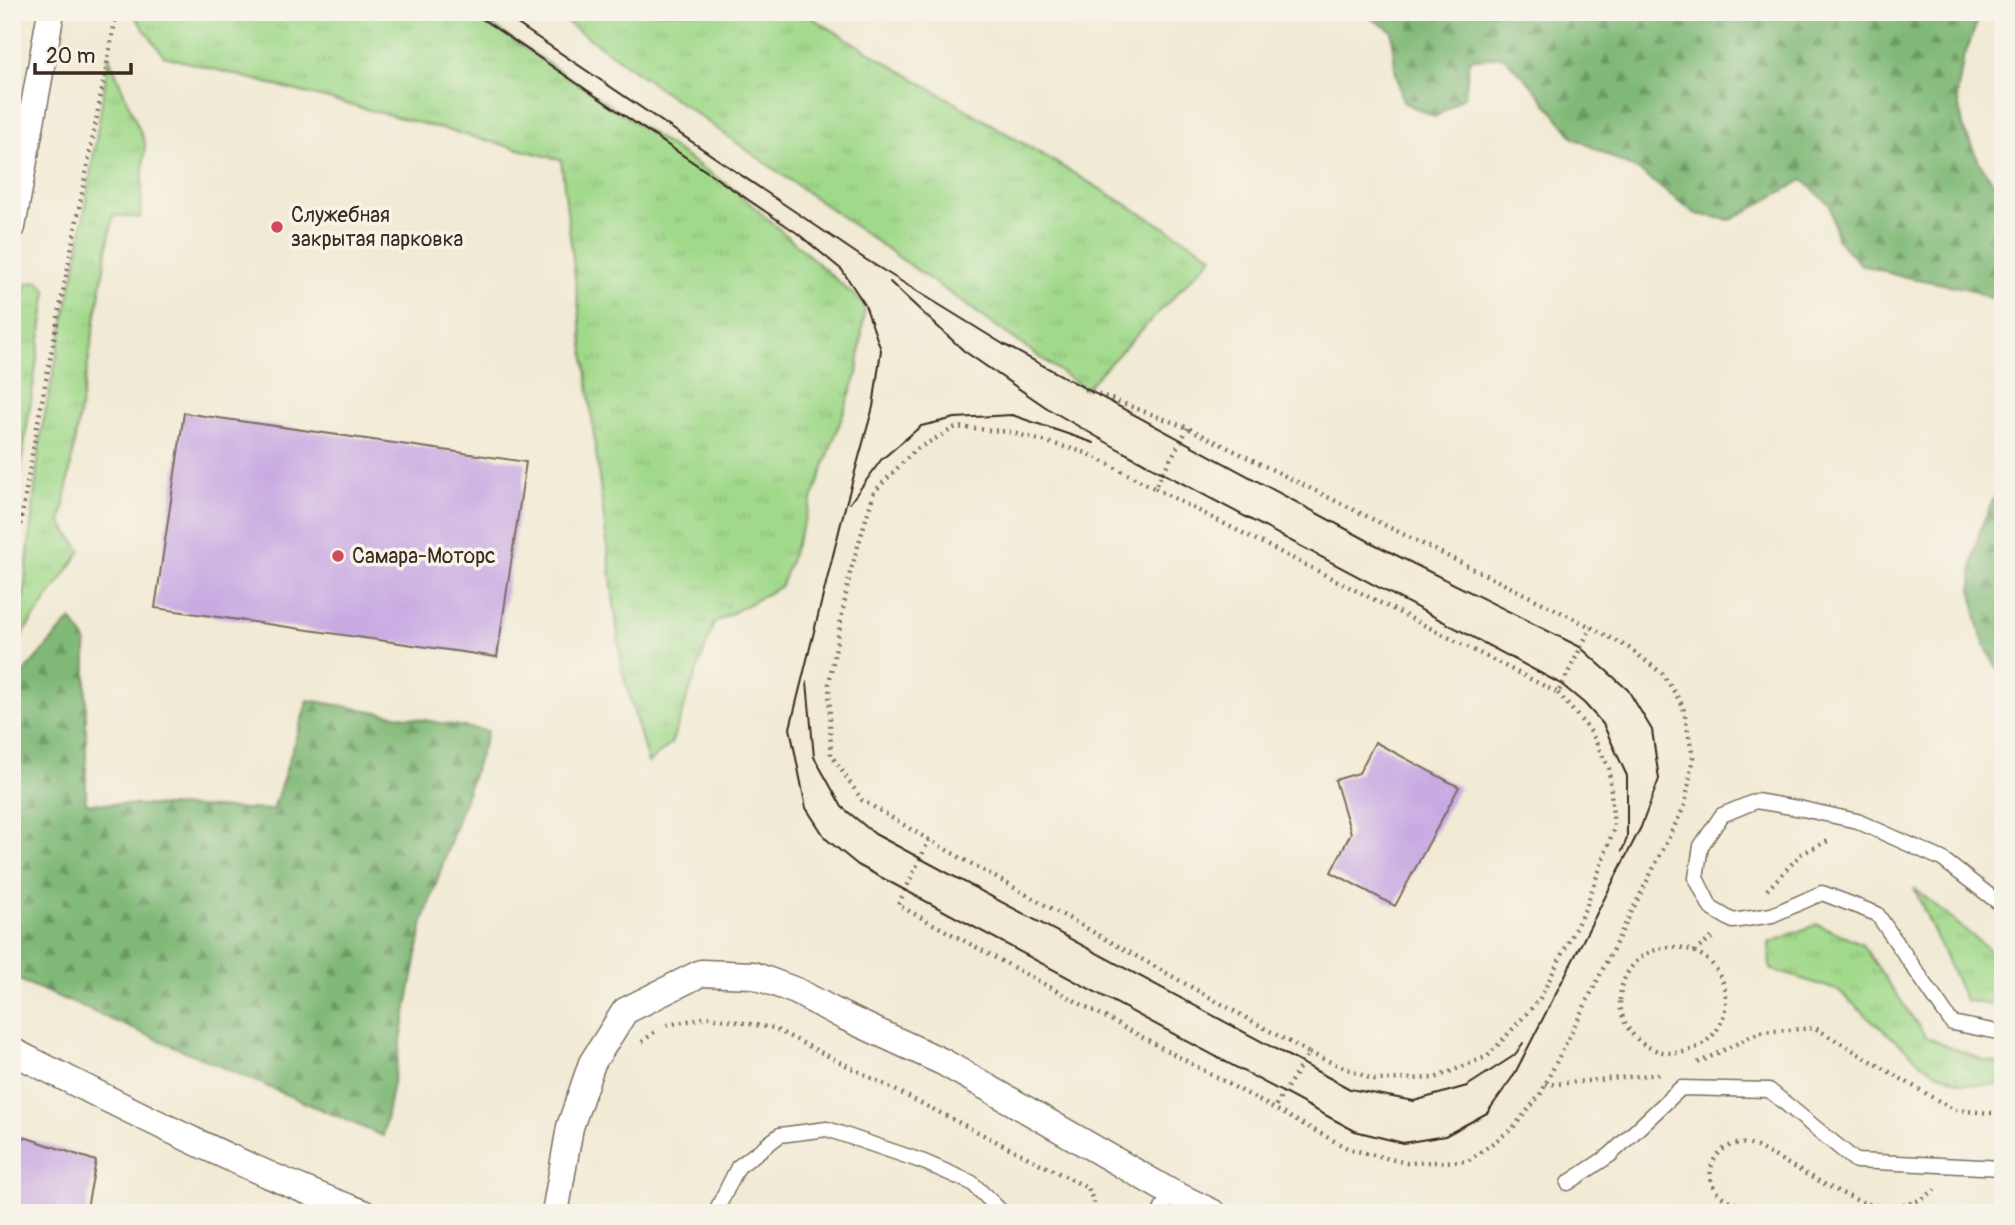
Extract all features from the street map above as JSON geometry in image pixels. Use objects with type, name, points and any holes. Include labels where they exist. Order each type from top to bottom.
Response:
[{"type":"street","points":[[12,227],[51,12]]},
{"type":"street","points":[[555,1213],[570,1127],[592,1063],[625,1011],[701,973],[753,975],[796,991],[943,1062],[1165,1202],[1213,1213]]},
{"type":"street","points":[[12,1051],[157,1124],[304,1191],[363,1213]]},
{"type":"lane","points":[[2003,906],[1942,859],[1857,821],[1756,801],[1722,815],[1701,846],[1696,878],[1711,908],[1733,921],[1772,915],[1822,892],[1877,914],[1952,1023],[2003,1033]]},
{"type":"lane","points":[[1568,1183],[1610,1155],[1681,1088],[1769,1090],[1856,1161],[2003,1168]]},
{"type":"lane","points":[[715,1213],[738,1167],[780,1135],[827,1129],[924,1162],[972,1183],[1003,1213]]},
{"type":"path","points":[[12,573],[117,12]]},
{"type":"path","points":[[929,840],[898,905],[1349,1149],[1407,1163],[1468,1161],[1512,1129],[1540,1095],[1685,805],[1693,757],[1682,706],[1662,674],[1629,648],[1188,428],[1085,389]]},
{"type":"path","points":[[956,428],[1010,432],[1087,453],[1154,488],[1558,693],[1591,732],[1609,769],[1615,828],[1586,907],[1539,1000],[1488,1056],[1435,1078],[1374,1080],[1309,1053],[862,800],[831,755],[829,683],[850,573],[874,492],[915,450],[956,428]]},
{"type":"path","points":[[1154,488],[1188,428]]},
{"type":"path","points":[[1558,693],[1591,627]]},
{"type":"path","points":[[1664,947],[1682,947],[1699,953],[1713,964],[1722,979],[1726,1005],[1717,1030],[1705,1043],[1681,1052],[1655,1050],[1640,1041],[1629,1028],[1622,1013],[1623,987],[1634,964],[1647,954],[1664,947]]},
{"type":"path","points":[[640,1044],[661,1026],[709,1017],[773,1028],[1088,1188],[1094,1203],[1094,1213]]},
{"type":"path","points":[[1274,1108],[1309,1053]]},
{"type":"path","points":[[1777,1213],[1722,1197],[1715,1189],[1711,1173],[1713,1159],[1725,1148],[1739,1143],[1758,1147],[1860,1201],[1887,1206],[1920,1202],[1933,1191],[1953,1166]]},
{"type":"green space","points":[[137,12],[472,12],[735,190],[865,305],[857,375],[781,586],[714,623],[671,744],[648,763],[622,669],[561,160],[164,56],[136,18]]},
{"type":"green space","points":[[552,12],[802,12],[1213,256],[1085,389]]},
{"type":"green space","points":[[1354,12],[1981,12],[1963,60],[1957,96],[1964,130],[1979,162],[2003,197],[2003,304],[1969,289],[1896,275],[1860,264],[1837,239],[1830,205],[1803,180],[1731,220],[1696,214],[1639,171],[1574,138],[1529,82],[1503,56],[1469,60],[1465,96],[1435,117],[1403,102],[1395,68],[1392,31],[1362,13]]},
{"type":"green space","points":[[109,57],[145,143],[140,218],[113,215],[61,523],[81,551],[19,639],[41,433],[78,253]]},
{"type":"green space","points":[[39,281],[47,291],[12,529],[12,361],[26,284]]},
{"type":"green space","points":[[2003,481],[2003,674],[1982,637],[1974,606],[1972,575],[1980,531]]},
{"type":"green space","points":[[71,619],[86,641],[86,803],[273,810],[308,700],[488,731],[423,922],[383,1136],[12,977],[12,694],[14,683]]},
{"type":"green space","points":[[1914,888],[2003,961],[2003,1008],[1965,1000]]},
{"type":"green space","points":[[1817,924],[1861,943],[1926,1037],[1983,1060],[2003,1065],[2003,1085],[1963,1084],[1926,1067],[1837,990],[1770,969],[1769,943]]},
{"type":"building","name":"Самара-Моторс","points":[[184,413],[526,462],[497,657],[155,608]]},
{"type":"building","points":[[1375,742],[1459,787],[1395,906],[1331,872],[1351,833],[1335,780],[1359,773]]},
{"type":"building","points":[[12,1133],[96,1161],[86,1213],[35,1213],[12,1205]]},
{"type":"tram line","points":[[472,12],[797,233],[842,270],[865,305],[881,350],[873,407],[790,728],[806,808],[826,839],[858,865],[1355,1131],[1403,1143],[1445,1136],[1487,1113],[1514,1075],[1641,827],[1659,779],[1652,730],[1628,690],[1580,647],[1374,544],[1003,344],[865,259],[500,12]]},
{"type":"tram line","points":[[890,282],[964,351],[1050,410],[1127,454],[1561,684],[1584,703],[1603,724],[1627,776],[1627,838],[1622,851]]},
{"type":"tram line","points":[[850,503],[881,460],[921,426],[955,418],[1012,415],[1094,443]]},
{"type":"tram line","points":[[807,682],[814,757],[842,807],[875,834],[1350,1089],[1414,1101],[1467,1086],[1515,1055],[1523,1043]]},
{"type":"place","name":"Служебная закрытая парковка","points":[[277,227]]},
{"type":"place","name":"Самара-Моторс","points":[[338,556]]}]
